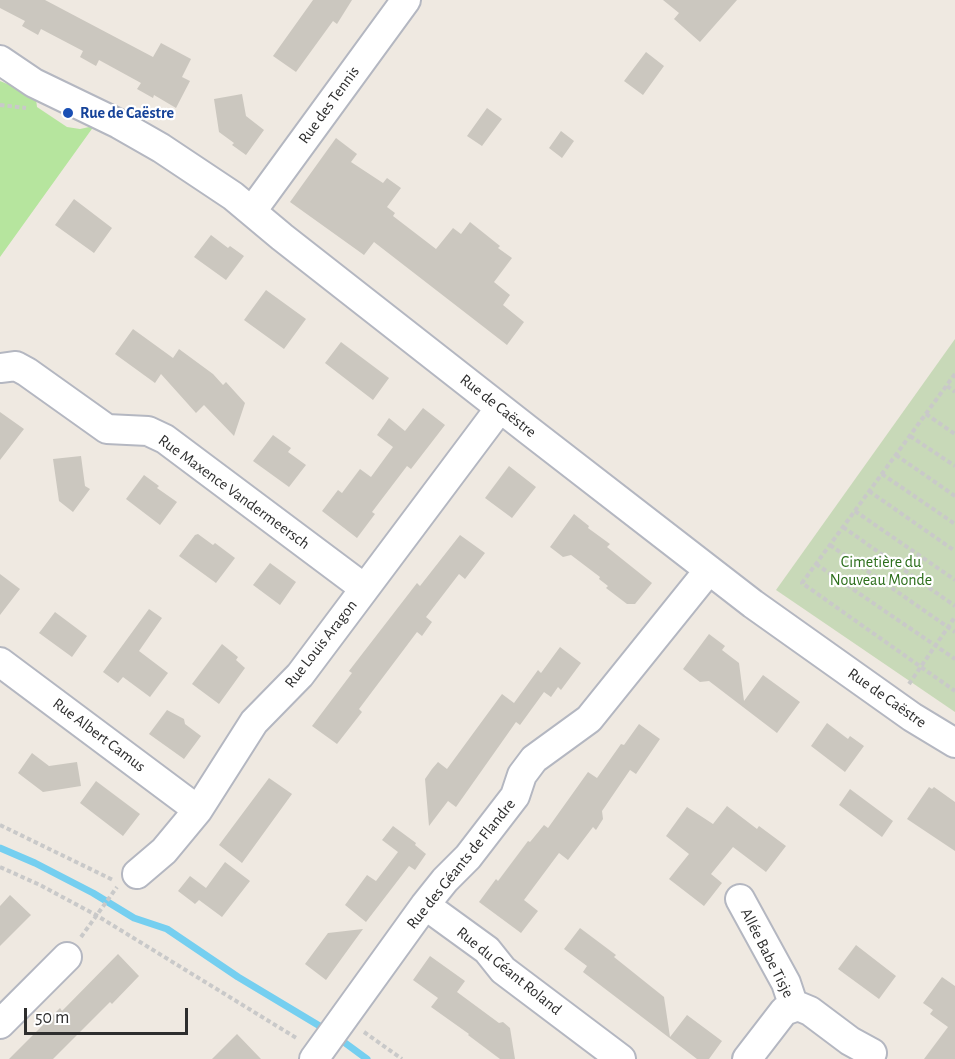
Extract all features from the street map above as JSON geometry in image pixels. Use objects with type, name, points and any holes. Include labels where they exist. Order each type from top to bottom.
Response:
[{"type":"street","name":"Rue des Tennis","points":[[252,211],[406,0]]},
{"type":"street","name":"Rue de Caëstre","points":[[0,60],[34,83],[119,124],[211,180],[709,570],[895,705],[955,743]]},
{"type":"street","name":"Rue de Caëstre","points":[[0,74],[34,83]]},
{"type":"street","name":"Rue Maxence Vandermeersch","points":[[2,367],[16,366],[27,372],[107,429],[148,431],[165,439],[364,588]]},
{"type":"street","name":"Rue Louis Aragon","points":[[124,882],[164,851],[198,810],[254,722],[300,675],[500,408]]},
{"type":"street","name":"Rue des Géants de Flandre","points":[[328,1039],[445,879],[468,857],[515,796],[522,775],[534,759],[590,719],[709,570]]},
{"type":"street","name":"Rue Albert Camus","points":[[0,662],[198,810]]},
{"type":"street","name":"Allée Babe Tisje","points":[[740,899],[786,983],[794,1007]]},
{"type":"street","name":"Rue du Géant Roland","points":[[425,905],[487,950],[500,967],[621,1059]]},
{"type":"street","points":[[0,1024],[67,957]]},
{"type":"street","name":"Allée Babe Tisje","points":[[747,1059],[781,1014],[794,1007],[810,1011],[850,1041],[872,1053]]},
{"type":"path","points":[[955,374],[802,583],[955,691]]},
{"type":"path","points":[[947,386],[955,392]]},
{"type":"path","points":[[926,414],[955,434]]},
{"type":"path","points":[[910,436],[955,466]]},
{"type":"path","points":[[896,455],[955,496]]},
{"type":"path","points":[[882,474],[955,524]]},
{"type":"path","points":[[869,491],[955,550]]},
{"type":"path","points":[[855,511],[955,580]]},
{"type":"path","points":[[843,527],[955,606]]},
{"type":"path","points":[[830,545],[955,632]]},
{"type":"path","points":[[816,564],[955,659]]},
{"type":"path","points":[[895,705],[955,618]]},
{"type":"path","points":[[0,825],[124,882],[96,915],[67,957]]},
{"type":"path","points":[[0,867],[40,885],[328,1039],[402,1059]]},
{"type":"green space","points":[[0,81],[36,99],[37,107],[67,127],[80,129],[94,126],[0,257]]},
{"type":"green space","name":"Cimetière du Nouveau Monde","points":[[955,339],[955,712],[776,590]]},
{"type":"building","points":[[0,0],[45,0],[153,57],[161,43],[191,59],[182,77],[190,81],[176,108],[154,95],[153,98],[137,89],[141,83],[99,60],[96,66],[80,57],[83,51],[41,29],[38,35],[22,26],[25,21],[0,8]]},
{"type":"building","points":[[313,0],[352,0],[337,24],[333,21],[296,72],[273,56]]},
{"type":"building","points":[[663,0],[737,0],[700,42],[674,19],[679,13]]},
{"type":"building","points":[[646,52],[664,66],[643,95],[624,81]]},
{"type":"building","points":[[242,94],[246,116],[264,130],[246,155],[219,132],[214,99]]},
{"type":"building","points":[[487,108],[502,119],[482,146],[467,136]]},
{"type":"building","points":[[561,131],[574,141],[562,158],[549,148]]},
{"type":"building","points":[[336,138],[357,154],[351,162],[383,183],[387,178],[401,188],[387,207],[395,213],[393,216],[436,249],[453,228],[461,234],[470,222],[512,258],[494,282],[510,295],[503,305],[524,322],[507,345],[374,242],[364,255],[290,202]]},
{"type":"building","points":[[74,199],[112,228],[94,253],[55,225]]},
{"type":"building","points":[[211,235],[228,248],[230,246],[244,256],[226,280],[194,257]]},
{"type":"building","points":[[266,290],[306,319],[284,349],[244,320]]},
{"type":"building","points":[[133,329],[173,358],[179,349],[213,374],[223,385],[226,382],[245,403],[234,436],[204,405],[196,413],[161,374],[155,383],[115,354]]},
{"type":"building","points":[[341,342],[389,378],[373,400],[325,363]]},
{"type":"building","points":[[423,408],[445,425],[411,469],[407,466],[372,512],[375,514],[357,538],[322,511],[338,490],[342,493],[360,469],[371,477],[393,447],[377,435],[389,418],[405,431]]},
{"type":"building","points":[[0,412],[24,429],[0,460]]},
{"type":"building","points":[[273,435],[291,448],[288,452],[306,465],[289,487],[253,461]]},
{"type":"building","points":[[81,456],[85,486],[90,489],[73,512],[59,501],[53,459]]},
{"type":"building","points":[[509,466],[536,487],[512,518],[485,498]]},
{"type":"building","points":[[144,475],[159,486],[157,488],[177,502],[160,525],[126,499]]},
{"type":"building","points":[[574,514],[610,544],[607,547],[652,583],[635,604],[627,604],[606,588],[608,586],[599,579],[600,577],[571,555],[563,557],[550,547]]},
{"type":"building","points":[[198,534],[235,558],[216,583],[179,556]]},
{"type":"building","points":[[460,535],[485,553],[465,579],[459,574],[426,617],[432,622],[422,636],[417,632],[359,709],[362,712],[337,744],[312,726],[352,673],[349,671],[417,583],[420,586]]},
{"type":"building","points":[[270,563],[296,582],[280,605],[253,585]]},
{"type":"building","points":[[0,574],[20,589],[0,615]]},
{"type":"building","points":[[149,609],[162,618],[139,651],[168,673],[150,697],[123,677],[118,683],[103,672]]},
{"type":"building","points":[[55,612],[87,636],[72,657],[39,633]]},
{"type":"building","points":[[709,634],[725,646],[722,650],[739,663],[744,701],[763,675],[800,702],[777,733],[709,681],[700,682],[683,669]]},
{"type":"building","points":[[222,644],[238,657],[236,660],[245,668],[219,704],[192,684]]},
{"type":"building","points":[[560,647],[581,663],[561,690],[558,687],[551,697],[544,692],[520,725],[516,722],[456,807],[448,801],[429,826],[425,779],[432,769],[438,762],[447,769],[502,694],[514,703],[538,670],[541,673]]},
{"type":"building","points":[[167,710],[184,719],[185,724],[201,736],[184,759],[149,734]]},
{"type":"building","points":[[827,723],[848,739],[850,736],[864,746],[845,772],[811,746]]},
{"type":"building","points":[[639,724],[660,739],[636,774],[630,770],[602,811],[603,819],[596,830],[593,827],[568,860],[559,853],[524,900],[538,911],[521,933],[479,902],[528,841],[530,842],[544,825],[548,828],[588,772],[597,778],[621,744],[624,745]]},
{"type":"building","points":[[32,753],[49,766],[77,762],[81,786],[43,792],[18,773]]},
{"type":"building","points":[[269,778],[292,794],[242,863],[219,845]]},
{"type":"building","points":[[96,781],[140,814],[123,836],[80,803]]},
{"type":"building","points":[[929,787],[932,789],[934,787],[955,802],[955,851],[907,819]]},
{"type":"building","points":[[850,789],[893,821],[882,837],[839,805]]},
{"type":"building","points":[[727,806],[757,829],[759,826],[786,846],[766,872],[733,847],[711,874],[722,883],[704,906],[669,879],[689,854],[666,836],[687,807],[713,824]]},
{"type":"building","points":[[393,826],[416,843],[415,845],[426,854],[415,870],[409,866],[366,922],[345,905],[367,875],[376,881],[398,852],[382,840]]},
{"type":"building","points":[[225,862],[250,881],[222,917],[199,900],[195,904],[178,891],[190,876],[206,888]]},
{"type":"building","points":[[10,895],[31,915],[0,946],[0,906]]},
{"type":"building","points":[[580,928],[616,955],[614,957],[664,997],[670,1037],[687,1015],[722,1041],[709,1059],[697,1059],[583,972],[587,966],[564,949]]},
{"type":"building","points":[[363,929],[326,980],[305,964],[328,933]]},
{"type":"building","points":[[856,945],[896,976],[879,999],[838,969]]},
{"type":"building","points":[[118,954],[139,976],[112,1004],[110,1002],[53,1059],[9,1059],[60,1008],[62,1011]]},
{"type":"building","points":[[430,956],[465,981],[457,992],[499,1023],[503,1022],[510,1028],[515,1059],[500,1059],[431,1007],[438,998],[413,980]]},
{"type":"building","points":[[942,977],[955,986],[955,1059],[924,1059],[948,1027],[930,1014],[933,1010],[923,1003]]},
{"type":"building","points":[[237,1034],[261,1059],[212,1059]]},
{"type":"waterway","points":[[0,848],[93,893],[134,918],[167,929],[238,977],[328,1031]]},
{"type":"waterway","points":[[337,1037],[367,1059]]},
{"type":"place","name":"Rue de Caëstre","points":[[68,113]]}]
